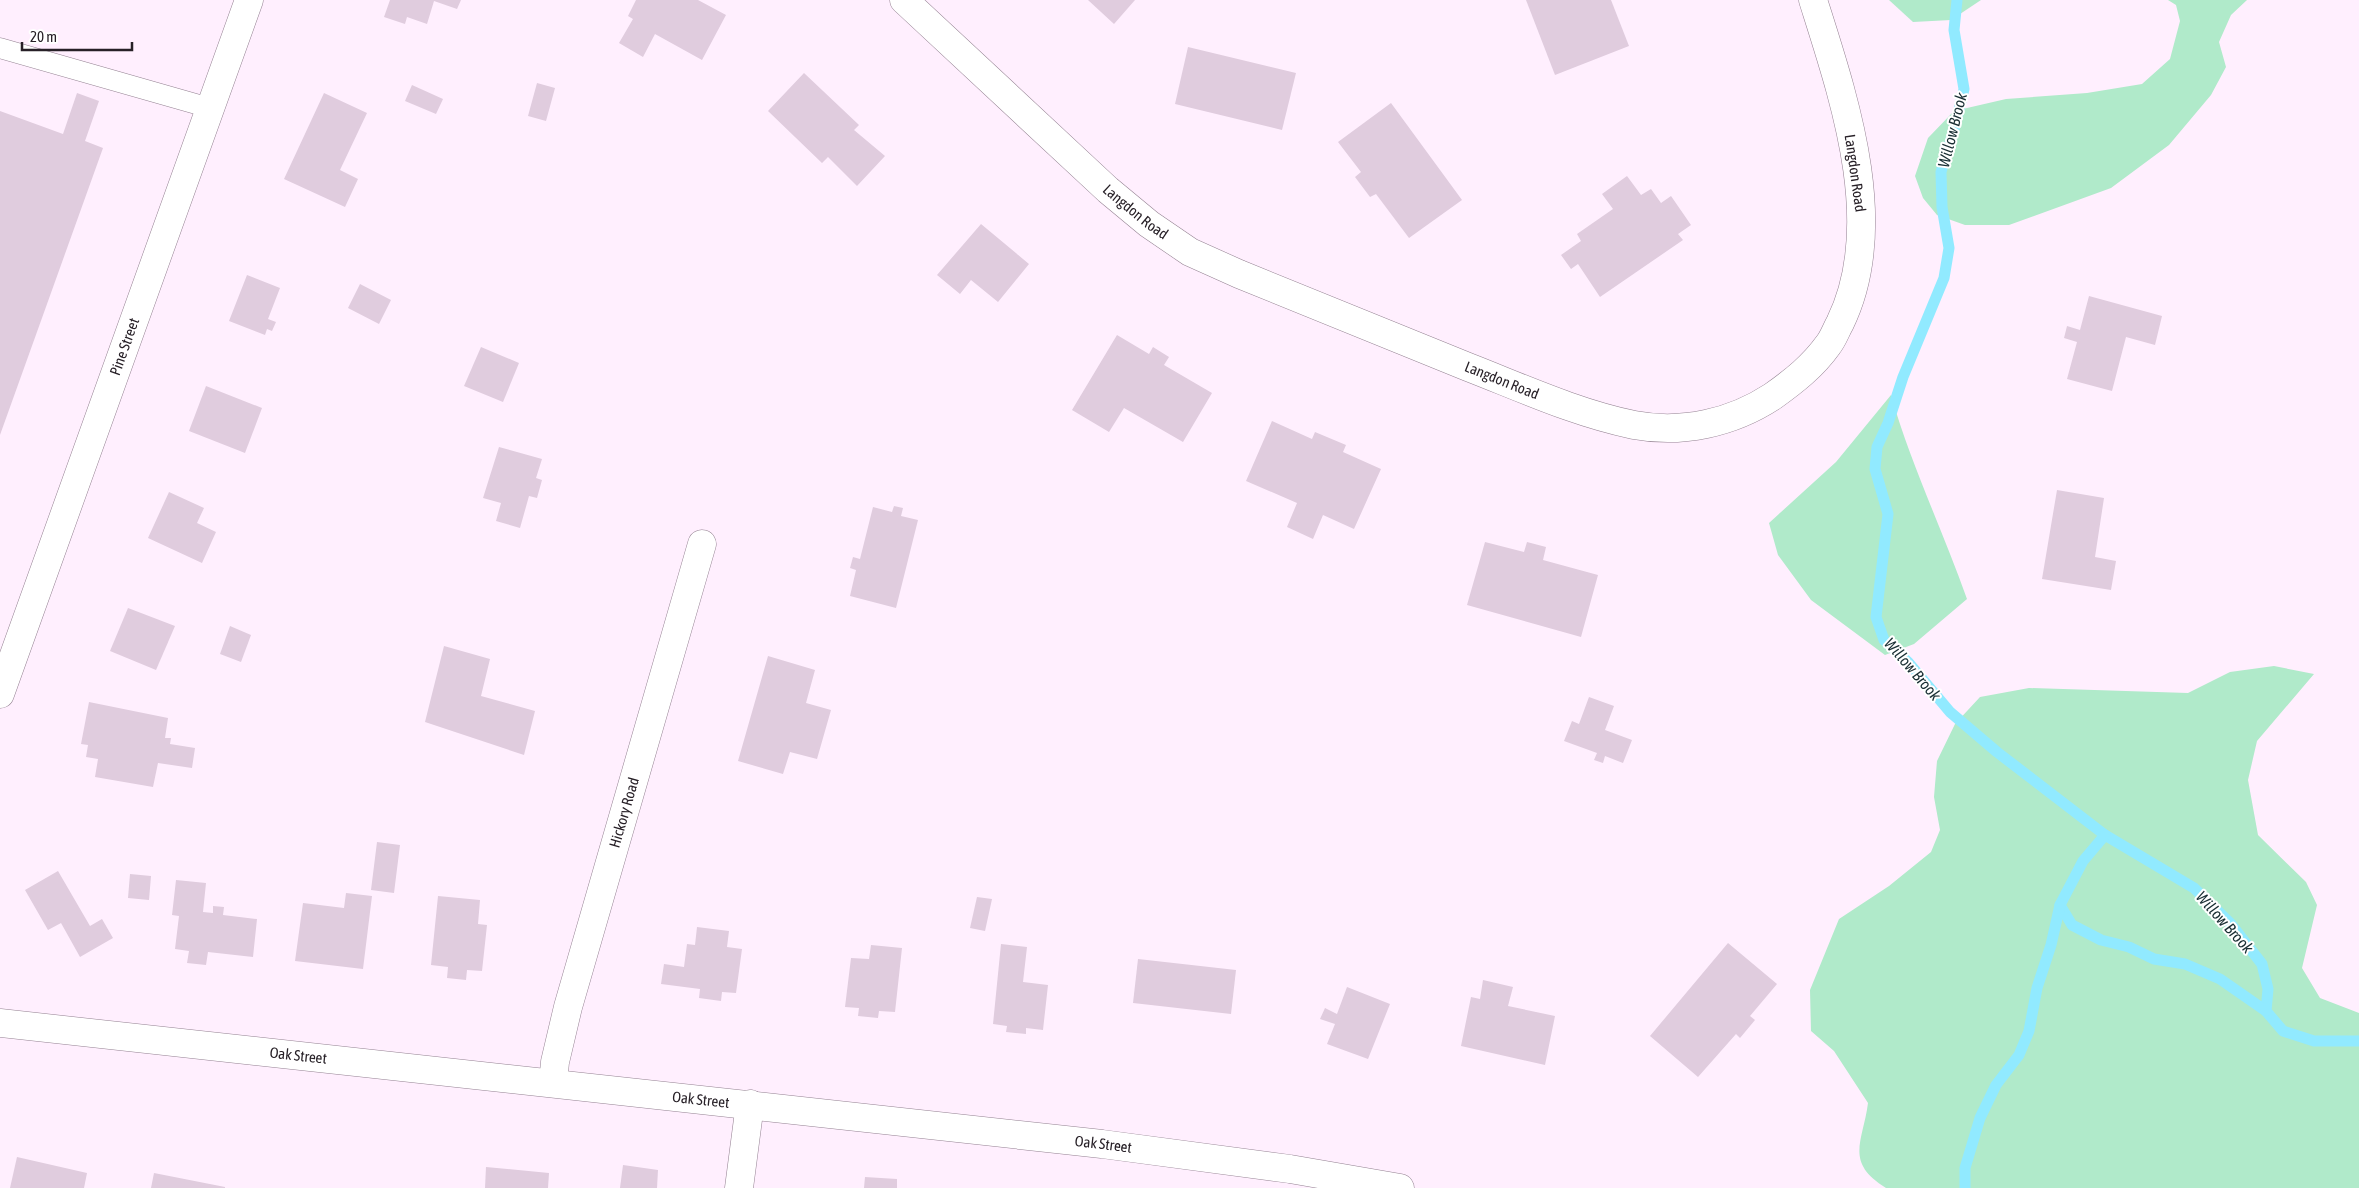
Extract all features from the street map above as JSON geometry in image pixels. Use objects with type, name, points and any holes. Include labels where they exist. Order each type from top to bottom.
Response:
[{"type":"main road","name":"Pine Street","points":[[0,694],[249,0]]},
{"type":"main road","name":"Langdon Road","points":[[904,0],[1108,190],[1149,224],[1190,252],[1239,274],[1549,400],[1635,425],[1673,429],[1714,423],[1760,404],[1800,377],[1829,344],[1849,303],[1860,256],[1861,208],[1845,107],[1813,0]]},
{"type":"main road","name":"Hickory Road","points":[[553,1083],[555,1062],[568,1007],[702,544]]},
{"type":"main road","name":"Oak Street","points":[[0,1023],[1102,1144],[1290,1170],[1400,1188]]},
{"type":"main road","points":[[740,1188],[750,1104]]},
{"type":"lane","points":[[0,48],[210,108]]},
{"type":"green space","points":[[1889,0],[1981,0],[1951,20],[1913,22]]},
{"type":"green space","points":[[2168,0],[2247,0],[2231,15],[2219,42],[2226,67],[2211,95],[2169,145],[2111,188],[2009,225],[1965,225],[1937,215],[1923,198],[1915,176],[1928,138],[1954,111],[2006,99],[2087,93],[2142,84],[2170,59],[2180,21],[2176,5]]},
{"type":"green space","points":[[1891,395],[1908,447],[1967,599],[1914,644],[1885,655],[1811,600],[1778,555],[1769,523],[1836,462]]},
{"type":"green space","points":[[2274,666],[2314,674],[2257,741],[2248,780],[2258,835],[2306,882],[2317,905],[2302,968],[2320,998],[2359,1013],[2359,1188],[1886,1188],[1873,1178],[1865,1169],[1861,1160],[1860,1140],[1868,1103],[1834,1051],[1811,1031],[1810,990],[1839,919],[1889,886],[1931,852],[1940,830],[1934,797],[1937,761],[1955,724],[1980,697],[2029,688],[2188,693],[2230,672]]},
{"type":"building","points":[[390,0],[461,0],[457,9],[434,1],[427,24],[407,17],[405,24],[384,17]]},
{"type":"building","points":[[636,0],[698,0],[726,15],[702,60],[655,34],[643,57],[619,43],[633,19],[628,16]]},
{"type":"building","points":[[1088,0],[1135,0],[1114,24]]},
{"type":"building","points":[[1526,0],[1611,0],[1629,46],[1555,75]]},
{"type":"building","points":[[1188,47],[1296,73],[1282,130],[1175,104]]},
{"type":"building","points":[[804,73],[859,125],[854,130],[885,156],[857,186],[828,157],[822,163],[768,111]]},
{"type":"building","points":[[537,83],[555,88],[546,121],[528,116]]},
{"type":"building","points":[[412,85],[443,99],[436,114],[405,101]]},
{"type":"building","points":[[77,93],[99,101],[85,141],[103,148],[0,435],[0,111],[63,134]]},
{"type":"building","points":[[324,93],[367,113],[340,170],[358,179],[345,207],[284,179]]},
{"type":"building","points":[[1391,103],[1462,200],[1409,238],[1376,194],[1370,197],[1355,177],[1361,172],[1338,142]]},
{"type":"building","points":[[1627,176],[1641,195],[1651,189],[1661,203],[1671,196],[1691,225],[1678,234],[1683,240],[1600,297],[1578,264],[1571,269],[1561,255],[1581,241],[1577,234],[1613,209],[1602,194]]},
{"type":"building","points":[[981,224],[1029,264],[998,302],[971,280],[960,294],[937,275]]},
{"type":"building","points":[[247,275],[280,288],[268,319],[276,322],[272,331],[267,329],[265,335],[229,321]]},
{"type":"building","points":[[360,284],[391,300],[379,324],[348,308]]},
{"type":"building","points":[[2089,296],[2162,316],[2155,345],[2126,337],[2112,391],[2067,379],[2077,342],[2064,338],[2067,326],[2080,330]]},
{"type":"building","points":[[1117,335],[1149,354],[1153,347],[1169,357],[1164,365],[1212,393],[1183,442],[1124,408],[1109,432],[1072,410]]},
{"type":"building","points":[[481,347],[519,363],[503,402],[464,386]]},
{"type":"building","points":[[206,386],[262,408],[245,453],[189,431]]},
{"type":"building","points":[[1272,421],[1312,439],[1315,432],[1346,445],[1343,452],[1381,469],[1354,529],[1323,515],[1313,539],[1287,527],[1297,503],[1246,481]]},
{"type":"building","points":[[499,447],[542,459],[536,478],[542,480],[537,498],[529,496],[520,528],[496,521],[501,503],[483,498]]},
{"type":"building","points":[[2057,490],[2104,498],[2095,557],[2116,561],[2111,590],[2042,579]]},
{"type":"building","points":[[169,492],[204,508],[197,523],[216,532],[202,563],[148,538]]},
{"type":"building","points":[[894,506],[903,508],[901,516],[918,520],[896,608],[850,596],[856,570],[850,568],[853,557],[860,559],[873,507],[892,512]]},
{"type":"building","points":[[1485,542],[1524,552],[1527,542],[1546,547],[1543,560],[1598,575],[1581,637],[1467,605]]},
{"type":"building","points":[[128,608],[175,626],[156,670],[110,651]]},
{"type":"building","points":[[230,626],[251,635],[241,662],[220,654]]},
{"type":"building","points":[[444,646],[490,659],[481,696],[535,711],[524,755],[425,722]]},
{"type":"building","points":[[768,656],[815,670],[806,703],[831,710],[817,759],[790,752],[783,774],[738,761]]},
{"type":"building","points":[[1589,697],[1614,706],[1605,730],[1632,740],[1623,763],[1605,756],[1603,763],[1594,760],[1597,753],[1564,741],[1572,721],[1579,724]]},
{"type":"building","points":[[89,702],[168,718],[165,738],[171,738],[170,744],[195,748],[192,768],[158,763],[153,787],[95,777],[98,759],[86,757],[88,745],[81,744]]},
{"type":"building","points":[[377,842],[400,845],[394,893],[371,890]]},
{"type":"building","points":[[58,871],[90,926],[102,919],[113,938],[80,957],[61,923],[48,930],[25,890]]},
{"type":"building","points":[[130,874],[151,876],[149,900],[128,898]]},
{"type":"building","points":[[176,880],[206,883],[203,912],[213,913],[213,906],[224,907],[223,915],[257,919],[253,957],[208,952],[206,965],[187,963],[189,951],[175,949],[179,916],[172,915]]},
{"type":"building","points":[[346,893],[372,896],[363,969],[295,961],[303,903],[344,908]]},
{"type":"building","points":[[438,896],[480,900],[478,924],[487,925],[482,971],[467,970],[466,980],[447,978],[448,967],[431,965]]},
{"type":"building","points":[[977,897],[992,899],[985,931],[970,928]]},
{"type":"building","points":[[697,927],[729,931],[727,947],[742,949],[736,993],[722,992],[721,1001],[699,998],[700,989],[661,984],[664,964],[684,967],[687,944],[695,945]]},
{"type":"building","points":[[1728,943],[1777,984],[1750,1016],[1755,1020],[1740,1038],[1736,1034],[1698,1077],[1650,1036]]},
{"type":"building","points":[[1001,944],[1027,947],[1023,982],[1048,985],[1043,1030],[1026,1028],[1026,1034],[1006,1032],[1007,1026],[993,1024]]},
{"type":"building","points":[[871,945],[902,948],[895,1012],[879,1011],[878,1018],[858,1016],[859,1008],[845,1007],[851,958],[869,959]]},
{"type":"building","points":[[1138,959],[1236,970],[1231,1014],[1133,1003]]},
{"type":"building","points":[[1483,980],[1513,987],[1508,1006],[1555,1016],[1545,1065],[1461,1046],[1471,997],[1480,999]]},
{"type":"building","points":[[1347,987],[1390,1004],[1368,1059],[1327,1044],[1335,1024],[1320,1019],[1325,1008],[1337,1014]]},
{"type":"building","points":[[17,1157],[87,1173],[84,1188],[10,1188]]},
{"type":"building","points":[[623,1165],[658,1170],[657,1188],[620,1188]]},
{"type":"building","points":[[486,1167],[549,1173],[548,1188],[485,1188]]},
{"type":"building","points":[[154,1173],[225,1187],[225,1188],[151,1188]]},
{"type":"building","points":[[865,1177],[897,1179],[897,1188],[864,1188]]},
{"type":"waterway","name":"Willow Brook","points":[[1957,0],[1954,30],[1964,89],[1941,172],[1942,207],[1949,248],[1944,278],[1903,377],[1888,423],[1877,447],[1875,469],[1888,514],[1876,617],[1884,640],[1908,662],[1950,712],[1997,752],[2105,835],[2194,888],[2230,923],[2262,964],[2268,989],[2266,1011],[2283,1031],[2314,1041],[2359,1041]]},
{"type":"waterway","points":[[1965,1188],[1965,1168],[1980,1118],[1996,1085],[2019,1055],[2029,1031],[2037,988],[2051,945],[2060,905],[2083,861],[2105,835]]},
{"type":"waterway","points":[[2060,905],[2072,925],[2101,940],[2129,947],[2154,959],[2185,964],[2220,979],[2266,1011]]}]
